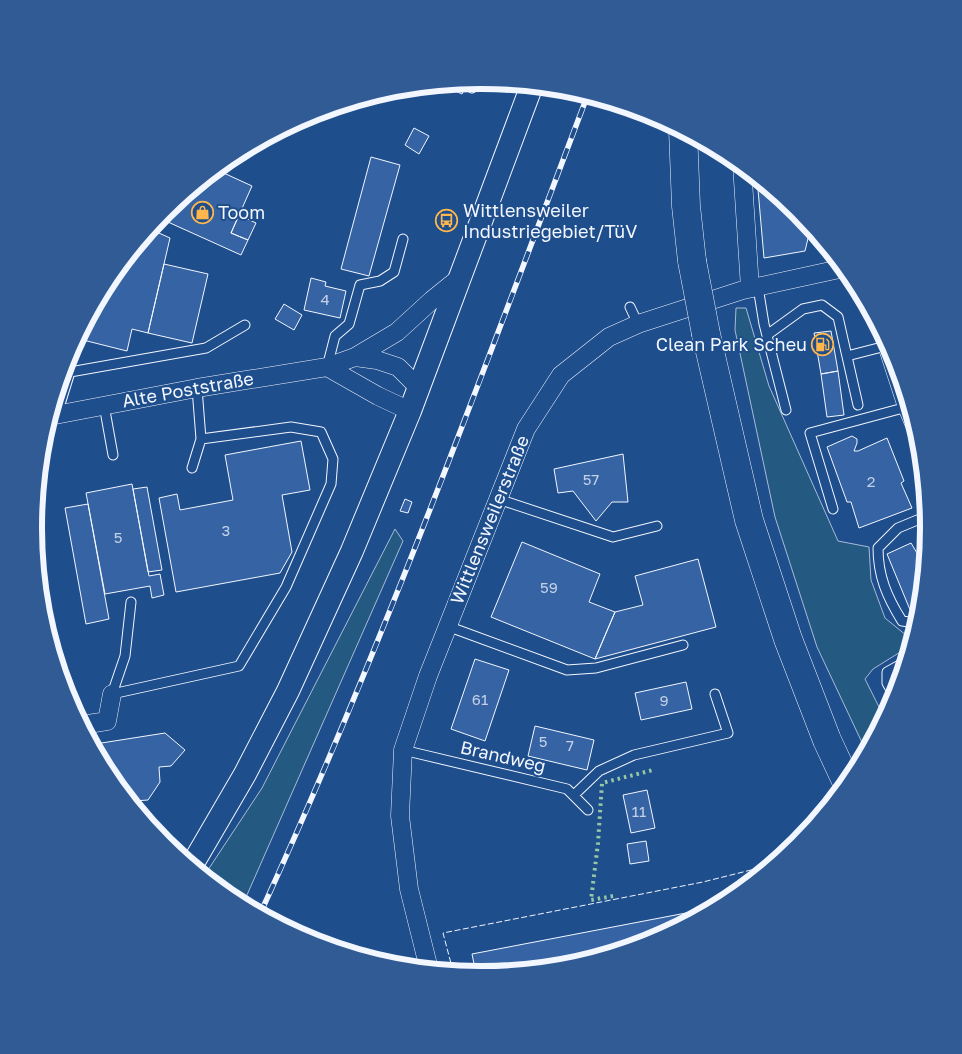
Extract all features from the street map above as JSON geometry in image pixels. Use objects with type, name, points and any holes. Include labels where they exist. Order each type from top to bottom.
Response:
[{"type":"main road","points":[[683,138],[686,206],[692,261],[706,334],[749,520],[788,639],[827,740],[843,774]]},
{"type":"street","points":[[195,860],[245,774],[288,691],[352,551],[419,388],[458,279],[530,91]]},
{"type":"street","points":[[743,175],[754,287]]},
{"type":"street","name":"Wittlensweilerstraße","points":[[427,962],[409,890],[400,816],[404,750],[428,676],[447,626],[526,429],[561,375],[609,337],[638,324],[754,287],[836,270]]},
{"type":"street","name":"Alte Poststraße","points":[[57,414],[197,388],[327,367],[356,357],[397,332],[458,279]]},
{"type":"street","name":"Alte Poststraße","points":[[356,357],[377,360],[398,367],[419,388]]},
{"type":"street","points":[[327,367],[378,396],[410,411]]},
{"type":"street","points":[[89,724],[106,721],[112,694]]},
{"type":"lane","points":[[327,367],[335,336],[348,324],[360,285],[380,281],[394,272],[403,239]]},
{"type":"lane","points":[[754,287],[786,410]]},
{"type":"lane","points":[[767,335],[803,309],[822,305],[838,317],[858,406]]},
{"type":"lane","points":[[630,307],[638,324]]},
{"type":"lane","points":[[71,372],[206,348],[245,325]]},
{"type":"lane","points":[[847,356],[879,343]]},
{"type":"lane","points":[[192,468],[201,439],[197,388]]},
{"type":"lane","points":[[104,405],[113,455]]},
{"type":"lane","points":[[833,509],[810,433],[903,409]]},
{"type":"lane","points":[[131,602],[124,656],[112,694],[239,666],[286,586],[331,484],[333,459],[321,432],[291,428],[201,439]]},
{"type":"lane","points":[[498,499],[613,536],[657,526]]},
{"type":"lane","points":[[909,622],[902,621],[890,602],[878,567],[878,548],[898,528],[920,519]]},
{"type":"lane","points":[[447,626],[567,670],[596,668],[683,645]]},
{"type":"lane","points":[[889,687],[887,672],[896,667]]},
{"type":"lane","points":[[574,795],[599,771],[634,755],[728,734],[715,694]]},
{"type":"lane","name":"Brandweg","points":[[404,750],[567,789],[588,810]]},
{"type":"shaded area","points":[[736,308],[746,308],[769,386],[838,541],[869,547],[871,580],[885,618],[906,635],[901,651],[873,669],[865,679],[880,709],[862,743],[817,647],[775,517],[735,330]]},
{"type":"shaded area","points":[[395,529],[403,541],[246,897],[208,870],[262,788]]},
{"type":"building","points":[[451,89],[464,89],[462,94]]},
{"type":"building","points":[[414,128],[429,136],[419,154],[405,145]]},
{"type":"building","points":[[371,157],[400,165],[369,276],[341,269]]},
{"type":"building","name":"Toom","points":[[223,173],[252,186],[231,233],[248,240],[241,255],[167,221],[192,197]]},
{"type":"building","points":[[758,187],[809,236],[805,251],[764,258]]},
{"type":"building","points":[[239,215],[256,223],[248,240],[231,233]]},
{"type":"building","points":[[157,232],[170,238],[148,333],[132,329],[127,351],[85,340],[116,283]]},
{"type":"building","points":[[164,264],[208,274],[192,343],[148,333]]},
{"type":"building","points":[[311,278],[326,282],[325,286],[346,291],[340,318],[304,310]]},
{"type":"building","points":[[284,304],[302,315],[294,330],[275,319]]},
{"type":"building","points":[[831,331],[838,371],[821,374],[814,333]]},
{"type":"building","points":[[838,371],[844,415],[827,417],[821,374]]},
{"type":"building","points":[[852,436],[857,439],[854,451],[887,438],[904,481],[901,483],[912,508],[859,528],[851,502],[847,502],[827,447]]},
{"type":"building","points":[[301,441],[310,490],[282,495],[292,552],[280,573],[176,592],[159,498],[177,494],[180,510],[233,500],[225,455]]},
{"type":"building","points":[[623,454],[628,502],[612,502],[596,521],[573,491],[558,493],[554,469]]},
{"type":"building","points":[[132,484],[149,576],[160,574],[164,595],[152,598],[150,586],[105,594],[86,493]]},
{"type":"building","points":[[147,487],[162,570],[148,572],[133,489]]},
{"type":"building","points":[[405,499],[412,502],[408,513],[400,511]]},
{"type":"building","points":[[88,504],[109,619],[86,624],[65,508]]},
{"type":"building","points":[[522,542],[600,574],[589,602],[615,612],[595,659],[491,617]]},
{"type":"building","points":[[911,543],[919,556],[911,612],[887,554]]},
{"type":"building","points":[[698,559],[716,627],[595,659],[615,612],[643,605],[635,576]]},
{"type":"building","points":[[475,659],[509,670],[485,741],[451,729]]},
{"type":"building","points":[[686,682],[692,709],[641,720],[635,693]]},
{"type":"building","points":[[535,726],[594,740],[587,770],[528,756]]},
{"type":"building","points":[[165,733],[185,750],[171,766],[159,767],[160,782],[148,800],[138,801],[116,771],[100,743]]},
{"type":"building","points":[[647,790],[655,828],[631,833],[623,795]]},
{"type":"building","points":[[646,841],[649,861],[630,864],[627,844]]},
{"type":"building","points":[[690,912],[649,932],[622,942],[567,957],[510,965],[481,966],[474,966],[472,954]]},
{"type":"railway","points":[[263,907],[349,711],[431,507],[585,101]]},
{"type":"hedge","points":[[613,896],[591,900],[598,843],[602,783],[653,770]]},
{"type":"fence","points":[[451,965],[443,933],[703,882],[755,869]]},
{"type":"place","name":"Toom","points":[[202,213]]},
{"type":"place","name":"Wittlensweiler Industriegebiet/TüV","points":[[447,221]]},
{"type":"place","name":"Clean Park Scheu","points":[[823,345]]}]
